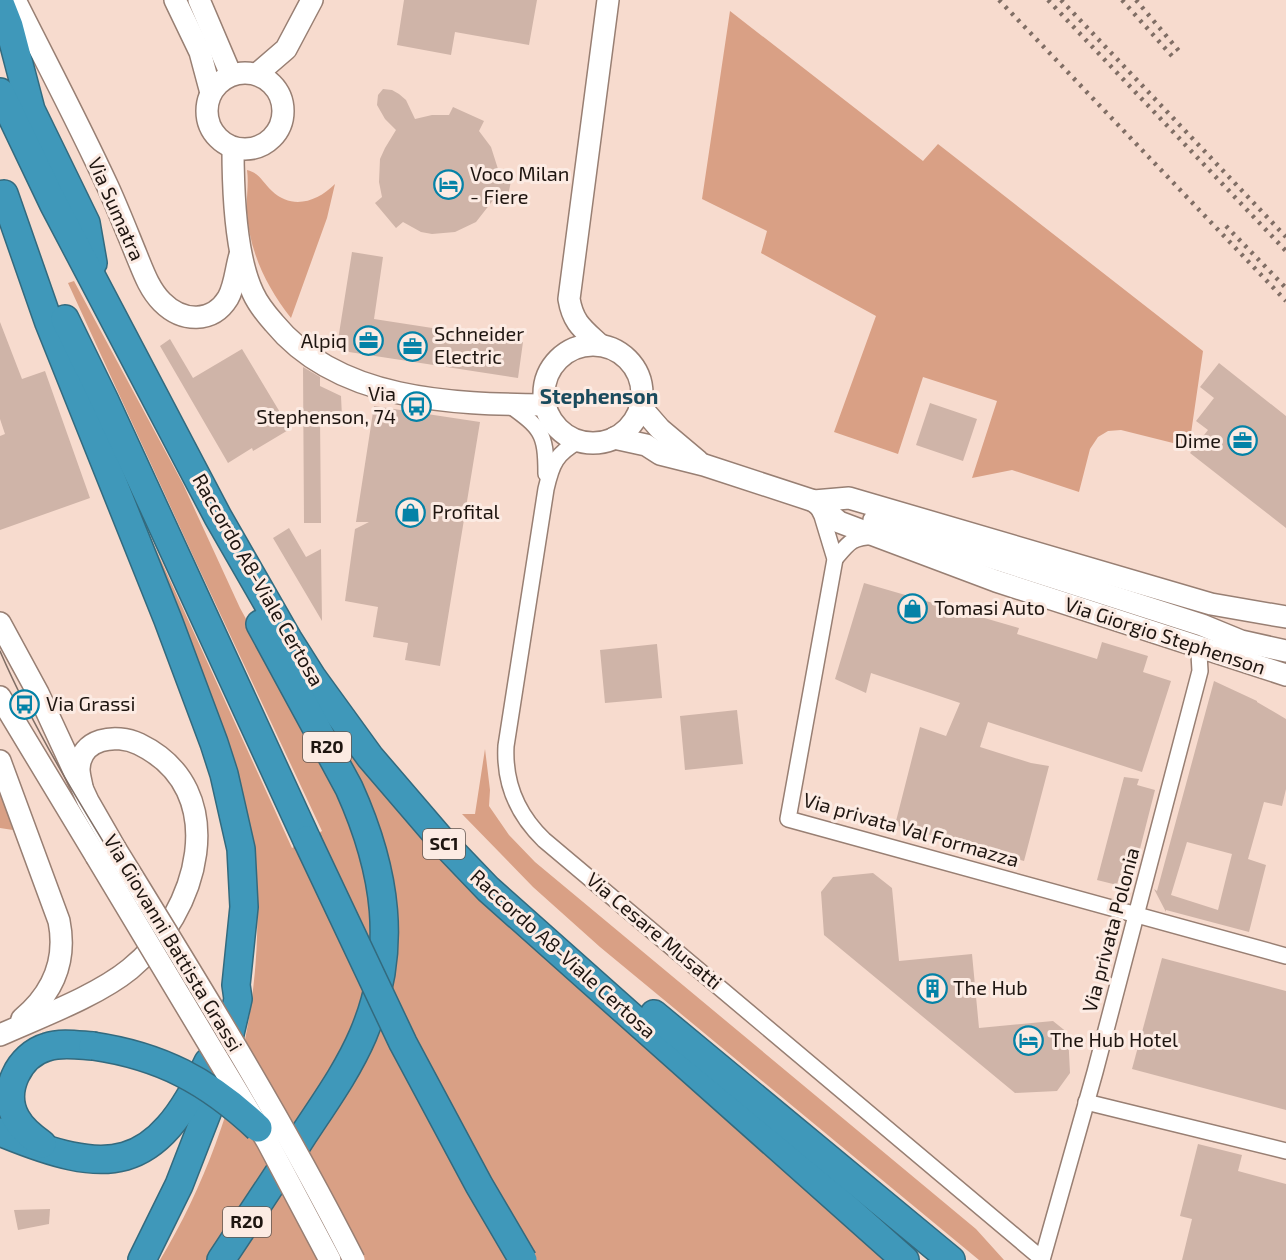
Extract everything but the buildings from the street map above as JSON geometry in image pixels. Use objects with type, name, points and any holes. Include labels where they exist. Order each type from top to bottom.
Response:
[{"type":"highway","points":[[0,3],[9,26],[31,110],[86,223],[98,288]]},
{"type":"highway","points":[[0,92],[54,204],[115,320],[170,401],[292,617],[371,732],[434,810],[507,886],[574,947],[951,1260]]},
{"type":"highway","points":[[2,190],[104,399],[307,840],[408,1052],[479,1185],[523,1260]]},
{"type":"highway","points":[[2,190],[49,323],[168,620],[224,774],[241,849],[244,907],[236,985],[238,999],[224,1060],[212,1100],[179,1185],[142,1260]]},
{"type":"highway","name":"R20","points":[[115,320],[148,402],[205,518],[244,595],[349,788],[368,834],[383,895],[385,927],[382,966],[375,1001],[362,1037],[320,1110],[222,1260]]},
{"type":"highway","name":"Raccordo A8-Viale Certosa","points":[[115,320],[218,517],[288,639],[341,718],[401,796],[480,882],[905,1260]]},
{"type":"highway","points":[[0,1132],[59,1154],[96,1160],[119,1157],[142,1150],[165,1132],[195,1089],[209,1059],[236,985]]},
{"type":"highway","points":[[59,1154],[33,1137],[16,1118],[11,1102],[15,1076],[26,1060],[41,1049],[60,1044],[93,1046],[133,1053],[173,1068],[226,1099],[258,1128]]},
{"type":"street","name":"Via Sumatra","points":[[15,0],[104,179],[149,284],[160,300],[175,312],[184,315],[194,318],[208,316],[220,308],[228,297],[241,248]]},
{"type":"street","points":[[175,0],[200,52],[211,93]]},
{"type":"street","points":[[199,0],[231,75]]},
{"type":"street","points":[[257,75],[286,49],[312,0]]},
{"type":"street","points":[[600,345],[584,346],[569,351],[556,361],[548,374],[544,389],[545,405],[552,421],[562,432],[579,441],[597,443],[614,438],[627,429],[636,416],[642,393],[640,381],[632,364],[618,352],[600,345],[576,323],[571,313],[569,299],[608,0]]},
{"type":"street","points":[[244,73],[257,75],[269,81],[278,91],[283,104],[284,117],[271,141],[260,148],[246,150],[233,148],[216,137],[207,119],[207,106],[211,93],[219,82],[231,75],[244,73]]},
{"type":"street","points":[[233,148],[235,195],[246,274],[253,294],[266,314],[284,336],[302,351],[349,378],[402,394],[453,400],[545,405]]},
{"type":"street","name":"Via Cesare Musatti","points":[[508,404],[532,421],[543,438],[546,453],[546,489]]},
{"type":"street","name":"Via Giorgio Stephenson","points":[[640,406],[660,429],[704,465]]},
{"type":"street","name":"Via Giorgio Stephenson","points":[[614,438],[640,443],[660,454],[704,465],[814,501],[840,522],[996,581],[1286,675]]},
{"type":"street","name":"Via Cesare Musatti","points":[[579,441],[565,448],[550,472],[506,746],[505,761],[510,788],[522,815],[544,840],[1042,1260]]},
{"type":"street","name":"Via Giorgio Stephenson","points":[[814,501],[849,498],[1211,604],[1286,617]]},
{"type":"street","points":[[814,501],[1202,625],[1241,641],[1286,651]]},
{"type":"street","name":"Via privata Val Formazza","points":[[814,501],[822,516],[835,559],[788,819],[1286,956]]},
{"type":"street","points":[[835,559],[848,543],[858,537],[878,536]]},
{"type":"street","name":"Via Giovanni Battista Grassi","points":[[0,623],[38,693],[96,816],[105,852],[330,1260]]},
{"type":"street","points":[[1202,625],[1286,637]]},
{"type":"street","name":"Via privata Polonia","points":[[1042,1260],[1137,914],[1200,671],[1199,654],[1194,646]]},
{"type":"street","name":"Via Giovanni Battista Grassi","points":[[0,697],[231,1037],[354,1260]]},
{"type":"street","points":[[0,1035],[103,988],[130,970],[154,945],[176,916],[187,888],[196,851],[196,819],[189,792],[172,766],[154,752],[133,741],[120,737],[103,739],[84,754],[79,769],[82,787]]},
{"type":"street","points":[[0,761],[59,921],[61,933],[58,964],[47,994],[26,1016],[0,1035]]},
{"type":"street","points":[[1086,1102],[1286,1151]]},
{"type":"shaded area","points":[[730,11],[923,161],[938,144],[1203,351],[1189,447],[1121,430],[1108,431],[1098,437],[1090,449],[1079,492],[1012,470],[972,478],[997,401],[923,377],[898,454],[834,432],[876,316],[761,253],[767,231],[702,199]]},
{"type":"shaded area","points":[[247,170],[258,176],[280,197],[296,202],[312,199],[335,184],[327,218],[291,318],[267,282],[255,255],[248,227]]},
{"type":"shaded area","points":[[74,281],[183,484],[240,608],[355,817],[378,944],[354,1038],[210,1260],[160,1260],[188,1208],[212,1153],[231,1096],[246,1036],[255,976],[257,915],[254,856],[236,774],[139,512],[292,848],[322,831],[68,283]]},
{"type":"shaded area","points":[[308,693],[334,724],[891,1260],[233,1260],[314,1135],[396,913],[390,865],[377,827]]},
{"type":"shaded area","points":[[485,749],[490,790],[489,806],[509,835],[535,862],[976,1229],[1004,1260],[979,1260],[600,947],[533,887],[462,814],[475,814]]},
{"type":"shaded area","points":[[0,792],[13,830],[0,828]]},
{"type":"tram line","points":[[0,651],[50,752],[250,1085],[346,1260]]},
{"type":"railway","points":[[999,0],[1286,301]]},
{"type":"railway","points":[[1048,0],[1286,251]]},
{"type":"railway","points":[[1061,0],[1286,237]]},
{"type":"railway","points":[[1122,0],[1172,56]]},
{"type":"railway","points":[[1136,0],[1179,51]]},
{"type":"railway","points":[[1226,226],[1286,288]]},
{"type":"place","name":"Voco Milan - Fiere","points":[[449,185]]},
{"type":"place","name":"Alpiq","points":[[368,341]]},
{"type":"place","name":"Schneider Electric","points":[[413,346]]},
{"type":"place","name":"Via Stephenson, 74","points":[[417,406]]},
{"type":"place","name":"Dime","points":[[1242,441]]},
{"type":"place","name":"Profital","points":[[411,512]]},
{"type":"place","name":"Tomasi Auto","points":[[913,608]]},
{"type":"place","name":"Via Grassi","points":[[25,704]]},
{"type":"place","name":"The Hub","points":[[932,988]]},
{"type":"place","name":"The Hub Hotel","points":[[1029,1040]]},
{"type":"district","name":"Stephenson","points":[[599,397]]}]
